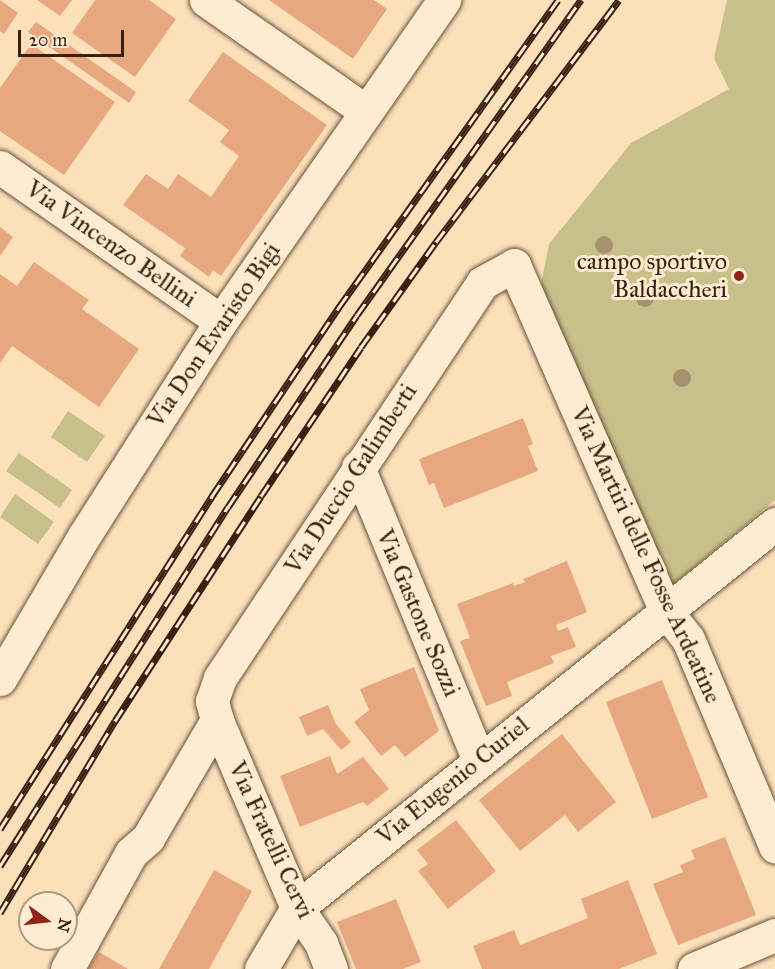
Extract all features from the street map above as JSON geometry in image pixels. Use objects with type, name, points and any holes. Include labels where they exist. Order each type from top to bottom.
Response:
[{"type":"street","points":[[206,0],[366,111]]},
{"type":"street","name":"Via Don Evaristo Bigi","points":[[0,680],[84,536],[221,321],[444,0]]},
{"type":"street","name":"Via Vincenzo Bellini","points":[[0,167],[221,321]]},
{"type":"street","name":"Via Duccio Galimberti","points":[[215,715],[212,701],[220,678],[358,467],[482,283],[514,265]]},
{"type":"street","name":"Via Martiri delle Fosse Ardeatine","points":[[514,265],[666,611],[688,639],[775,846]]},
{"type":"street","name":"Via Gastone Sozzi","points":[[358,467],[479,760]]},
{"type":"street","name":"Via Eugenio Curiel","points":[[261,969],[297,908],[775,524]]},
{"type":"street","points":[[67,969],[131,853],[148,838],[215,715]]},
{"type":"street","name":"Via Fratelli Cervi","points":[[215,715],[297,908],[321,943],[331,969]]},
{"type":"street","points":[[694,969],[775,935]]},
{"type":"shaded area","points":[[727,0],[775,0],[775,500],[669,588],[540,289],[549,244],[631,143],[729,89],[714,58]]},
{"type":"shaded area","points":[[68,411],[105,436],[87,462],[51,437]]},
{"type":"shaded area","points":[[19,453],[72,490],[60,508],[6,471]]},
{"type":"shaded area","points":[[15,494],[54,522],[38,544],[0,517]]},
{"type":"building","points":[[0,0],[18,13],[4,34],[0,31]]},
{"type":"building","points":[[37,0],[72,0],[60,16]]},
{"type":"building","points":[[95,0],[149,0],[176,19],[135,77],[72,33]]},
{"type":"building","points":[[269,0],[374,0],[387,9],[353,59]]},
{"type":"building","points":[[36,22],[136,92],[129,103],[28,32]]},
{"type":"building","points":[[31,44],[115,102],[64,175],[0,131],[0,88]]},
{"type":"building","points":[[223,52],[327,125],[221,276],[213,270],[209,277],[180,256],[185,248],[123,205],[146,174],[168,189],[178,174],[211,197],[239,156],[220,142],[229,130],[188,101]]},
{"type":"building","points":[[0,227],[13,237],[0,256]]},
{"type":"building","points":[[34,262],[89,300],[82,309],[139,349],[99,407],[12,346],[0,363],[0,274],[17,286]]},
{"type":"building","points":[[523,418],[533,444],[528,446],[538,471],[444,508],[434,483],[429,485],[419,459]]},
{"type":"building","points":[[567,561],[587,612],[556,625],[558,631],[568,627],[576,647],[551,656],[554,663],[507,682],[512,696],[486,706],[460,641],[470,638],[457,604],[513,583],[514,586],[525,582],[523,579]]},
{"type":"building","points":[[414,667],[439,731],[405,757],[395,745],[381,756],[354,722],[369,710],[360,689]]},
{"type":"building","points":[[662,680],[708,797],[652,819],[606,702]]},
{"type":"building","points":[[328,705],[336,724],[351,742],[341,750],[323,729],[307,736],[299,717]]},
{"type":"building","points":[[562,734],[616,802],[578,832],[565,815],[520,851],[479,800]]},
{"type":"building","points":[[330,756],[337,774],[363,757],[389,789],[367,806],[363,802],[300,827],[280,776]]},
{"type":"building","points":[[456,820],[496,871],[448,909],[418,871],[428,864],[417,850]]},
{"type":"building","points":[[725,837],[756,915],[678,945],[653,884],[683,872],[680,865],[695,859],[691,850]]},
{"type":"building","points":[[214,870],[252,891],[209,969],[159,969]]},
{"type":"building","points":[[628,880],[657,954],[619,969],[482,969],[473,946],[514,930],[520,945],[588,918],[581,899]]},
{"type":"building","points":[[396,899],[421,962],[403,969],[356,969],[337,922]]},
{"type":"building","points":[[99,952],[128,969],[88,969]]},
{"type":"railway","points":[[0,829],[212,496],[339,307],[558,0]]},
{"type":"railway","points":[[0,866],[228,507],[357,315],[581,0]]},
{"type":"railway","points":[[0,913],[115,721],[361,347],[436,242],[619,0]]},
{"type":"place","name":"campo sportivo Baldaccheri","points":[[739,276]]}]
